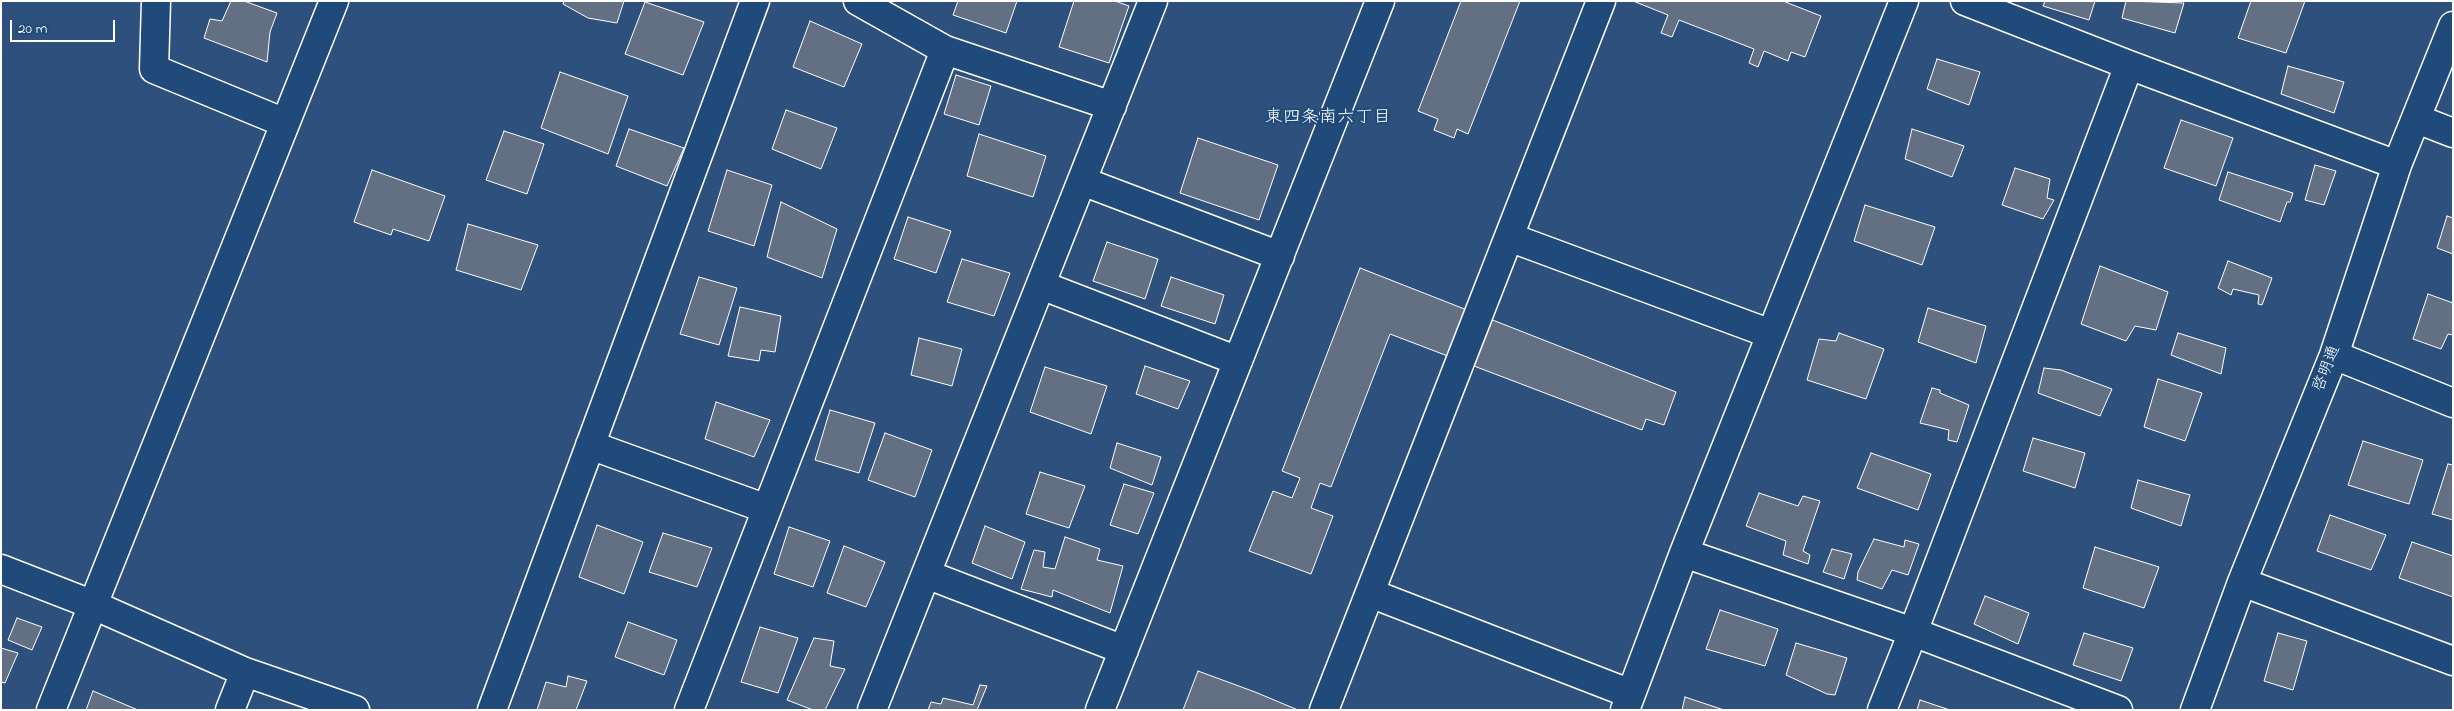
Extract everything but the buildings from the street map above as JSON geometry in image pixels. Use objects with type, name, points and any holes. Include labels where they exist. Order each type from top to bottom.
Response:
[{"type":"street","points":[[156,1],[154,69],[285,123]]},
{"type":"street","points":[[51,710],[91,604],[334,1]]},
{"type":"street","points":[[492,710],[755,1]]},
{"type":"street","points":[[858,1],[945,50],[1112,106]]},
{"type":"street","points":[[872,710],[1153,1]]},
{"type":"street","points":[[1100,710],[1380,1]]},
{"type":"street","points":[[1324,710],[1601,1]]},
{"type":"street","points":[[1370,593],[1628,702],[1684,553],[1904,1]]},
{"type":"street","points":[[1965,1],[2129,65],[2397,165]]},
{"type":"street","name":"啓明通","points":[[2194,710],[2242,582],[2334,355],[2397,165],[2453,26]]},
{"type":"street","points":[[689,710],[945,50]]},
{"type":"street","points":[[1882,710],[2129,65]]},
{"type":"street","points":[[2417,119],[2453,133]]},
{"type":"street","points":[[1082,182],[1280,256]]},
{"type":"street","points":[[1509,237],[1771,334]]},
{"type":"street","points":[[1041,285],[1238,361]]},
{"type":"street","points":[[2334,355],[2453,403]]},
{"type":"street","points":[[590,445],[767,509]]},
{"type":"street","points":[[1684,553],[1913,632],[2118,710]]},
{"type":"street","points":[[1,569],[91,604],[244,672],[355,710]]},
{"type":"street","points":[[926,574],[1124,650]]},
{"type":"street","points":[[2242,582],[2453,661]]},
{"type":"street","points":[[230,710],[244,672]]},
{"type":"district","name":"東四条南六丁目","points":[[1328,119]]}]
